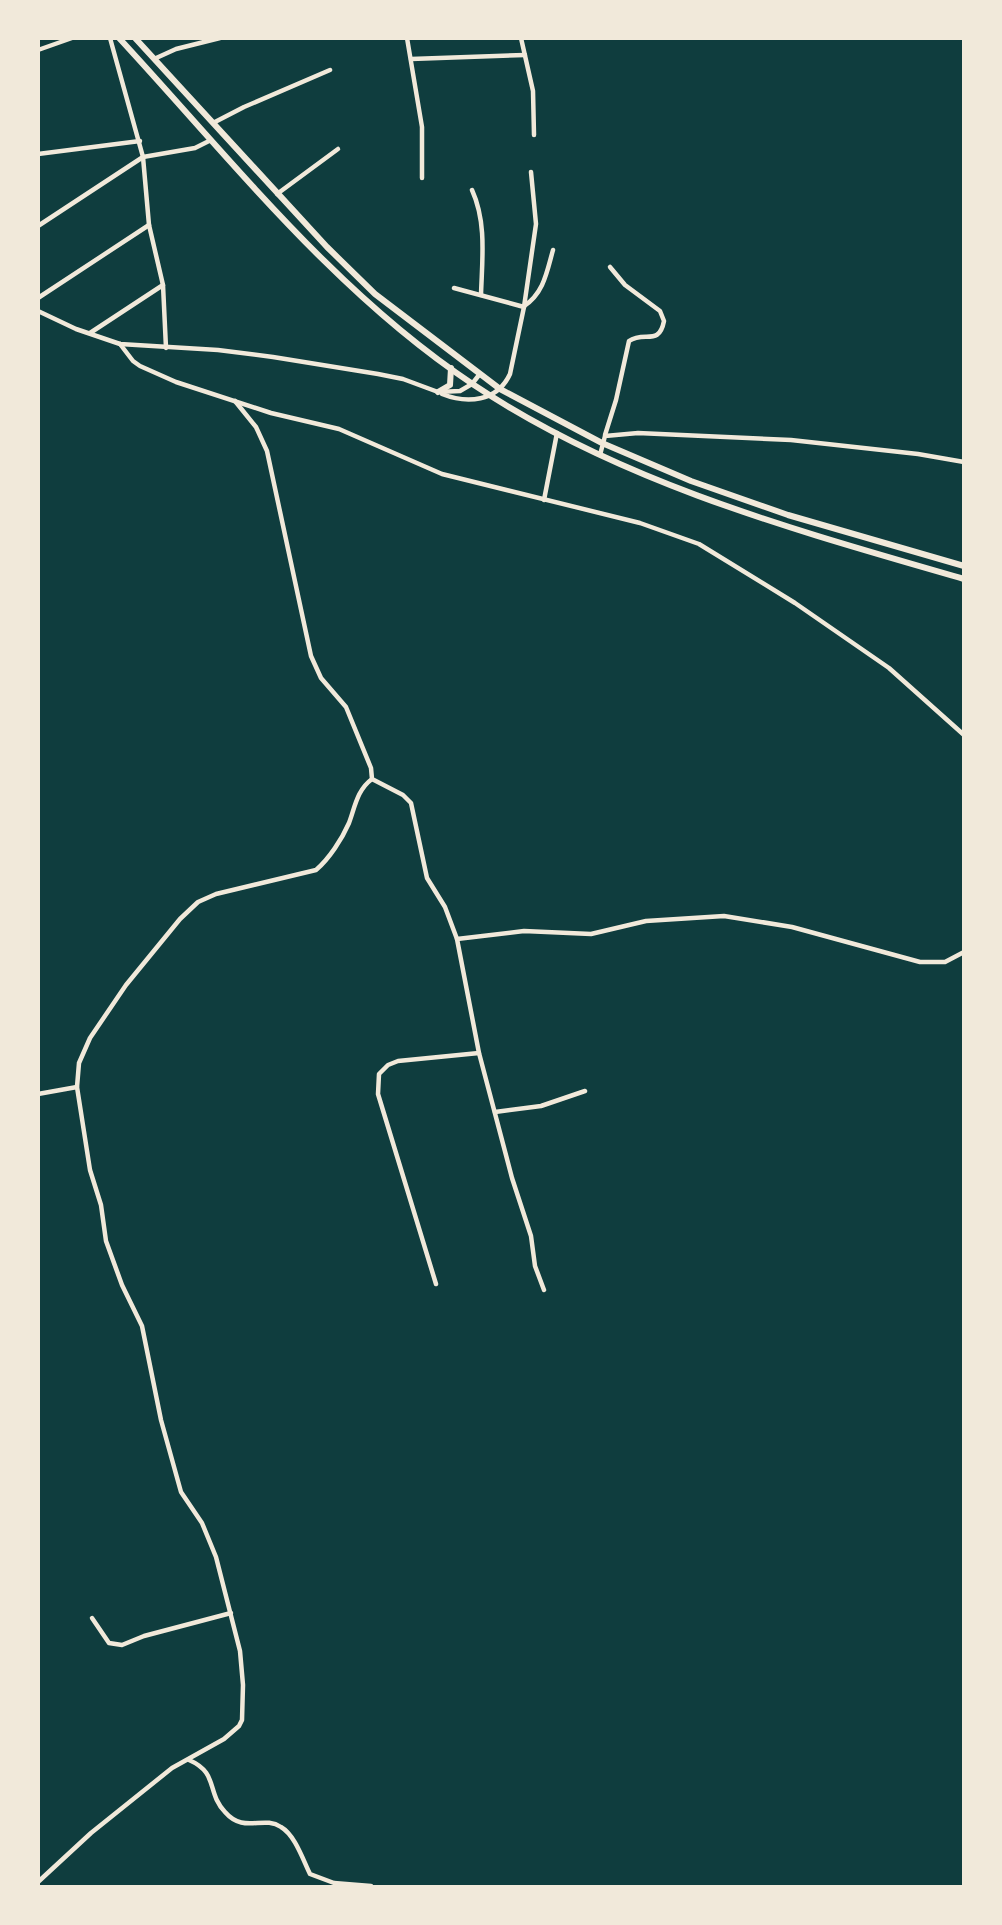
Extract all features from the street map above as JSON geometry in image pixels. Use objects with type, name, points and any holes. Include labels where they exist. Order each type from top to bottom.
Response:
[{"type":"main road","points":[[119,38],[315,251],[367,302],[472,384],[600,455],[686,492],[829,539],[964,579]]},
{"type":"main road","points":[[135,38],[327,247],[375,293],[500,389],[644,463],[788,515],[964,566]]},
{"type":"main road","points":[[367,302],[375,293]]},
{"type":"main road","points":[[438,392],[450,385],[452,368]]},
{"type":"main road","points":[[829,539],[833,527]]},
{"type":"street","points":[[38,50],[72,38]]},
{"type":"street","points":[[110,38],[144,158],[149,225],[163,285],[166,348]]},
{"type":"street","points":[[153,60],[176,49],[220,38]]},
{"type":"street","points":[[407,38],[422,127],[422,178]]},
{"type":"street","points":[[522,38],[533,91],[534,135]]},
{"type":"street","points":[[411,59],[525,55]]},
{"type":"street","points":[[213,123],[330,70]]},
{"type":"street","points":[[38,226],[144,158],[195,148],[211,140]]},
{"type":"street","points":[[38,154],[140,141]]},
{"type":"street","points":[[276,194],[338,149]]},
{"type":"street","points":[[38,312],[120,344],[244,353],[362,371],[403,379],[466,401],[491,395],[500,389],[510,374],[524,307],[536,224],[531,172]]},
{"type":"street","points":[[472,190],[482,221],[481,295]]},
{"type":"street","points":[[38,298],[149,225]]},
{"type":"street","points":[[524,307],[534,300],[540,290],[553,250]]},
{"type":"street","points":[[600,455],[617,400],[629,341],[636,337],[656,336],[660,333],[664,321],[660,311],[625,285],[610,267]]},
{"type":"street","points":[[90,334],[163,285]]},
{"type":"street","points":[[454,288],[524,307]]},
{"type":"street","points":[[120,344],[133,361],[150,372],[271,413],[340,429],[442,474],[640,523],[699,544],[795,603],[869,654],[916,691],[964,735]]},
{"type":"street","points":[[438,392],[452,393],[472,384],[479,375]]},
{"type":"street","points":[[41,1886],[39,1881],[91,1832],[172,1768],[224,1739],[242,1720],[240,1651],[216,1557],[202,1523],[181,1492],[161,1420],[142,1326],[122,1285],[106,1241],[101,1205],[90,1170],[77,1087],[79,1063],[90,1038],[127,985],[180,919],[198,902],[216,894],[316,870],[345,831],[359,795],[372,779],[371,768],[346,708],[316,669],[267,451],[256,427],[235,401]]},
{"type":"street","points":[[544,500],[557,433]]},
{"type":"street","points":[[603,440],[638,433],[791,440],[918,454],[964,462]]},
{"type":"street","points":[[372,779],[403,795],[411,803],[427,878],[440,896],[457,939],[479,1053],[512,1178],[531,1236],[535,1266],[544,1290]]},
{"type":"street","points":[[457,939],[524,931],[591,934],[637,922],[724,916],[792,927],[920,962],[944,962],[964,951]]},
{"type":"street","points":[[436,1284],[378,1094],[379,1074],[383,1068],[398,1061],[479,1053]]},
{"type":"street","points":[[38,1094],[77,1087]]},
{"type":"street","points":[[495,1112],[541,1106],[584,1091]]},
{"type":"street","points":[[92,1618],[108,1643],[122,1645],[144,1636],[231,1613]]},
{"type":"street","points":[[189,1759],[207,1771],[218,1803],[229,1816],[242,1824],[272,1823],[287,1831],[310,1874],[334,1883],[370,1886]]}]
